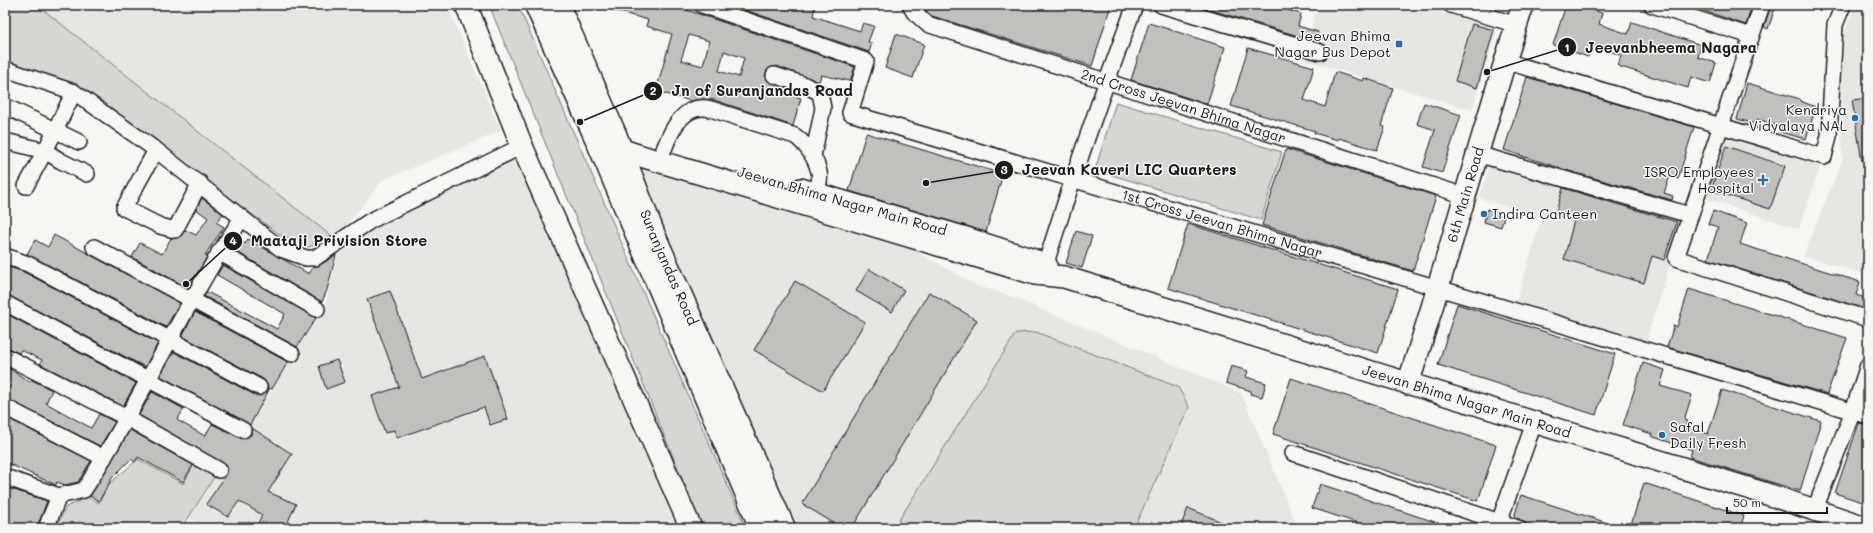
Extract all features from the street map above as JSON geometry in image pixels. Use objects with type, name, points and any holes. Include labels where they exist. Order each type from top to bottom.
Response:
[{"type":"main road","points":[[466,5],[522,146],[691,528]]},
{"type":"main road","name":"Suranjandas Road","points":[[536,5],[658,242],[784,528]]},
{"type":"main road","name":"Suranjandas Road","points":[[558,5],[608,143],[761,528]]},
{"type":"main road","name":"6th Main Road","points":[[1408,384],[1439,288],[1505,61],[1523,5]]},
{"type":"main road","name":"Jeevan Bhima Nagar Main Road","points":[[608,143],[664,149],[817,194],[1064,277],[1815,509],[1868,528]]},
{"type":"main road","name":"Jeevan Bhima Nagar Main Road","points":[[608,143],[1043,270]]},
{"type":"street","name":"1st Cross Jeevan Bhima Nagar","points":[[702,5],[866,61],[850,113],[1072,181],[1439,288],[1868,416]]},
{"type":"street","name":"2nd Cross Jeevan Bhima Nagar","points":[[910,5],[914,12],[927,24],[1465,196]]},
{"type":"street","points":[[1043,270],[1106,82],[1135,5]]},
{"type":"street","points":[[1161,5],[1320,52]]},
{"type":"street","points":[[1451,5],[1516,25]]},
{"type":"street","points":[[1652,5],[1752,36]]},
{"type":"street","points":[[1762,5],[1676,258],[1868,319]]},
{"type":"street","points":[[1505,61],[1824,158],[1829,136],[1835,25],[1843,5]]},
{"type":"street","points":[[5,69],[74,92],[200,183],[281,249],[306,258],[315,258],[370,221],[522,146]]},
{"type":"street","points":[[774,75],[805,85],[820,93],[823,108],[813,156]]},
{"type":"street","points":[[26,186],[74,92]]},
{"type":"street","points":[[5,106],[79,142]]},
{"type":"street","points":[[664,149],[670,133],[689,110],[700,106],[795,136],[813,156],[820,173],[817,194]]},
{"type":"street","points":[[5,146],[45,151],[87,174]]},
{"type":"street","points":[[156,150],[124,208],[160,226],[174,230],[200,183]]},
{"type":"street","points":[[1478,154],[1690,214]]},
{"type":"street","points":[[5,477],[60,496],[84,490],[127,418],[219,252],[242,218]]},
{"type":"street","points":[[94,247],[292,354]]},
{"type":"street","points":[[219,252],[317,309]]},
{"type":"street","points":[[5,256],[28,264],[259,387]]},
{"type":"street","points":[[5,303],[243,430]]},
{"type":"street","points":[[5,356],[127,418],[218,470]]},
{"type":"street","points":[[1815,509],[1853,411],[1868,365]]},
{"type":"street","points":[[5,407],[104,458]]},
{"type":"street","points":[[1498,525],[1534,423]]},
{"type":"street","points":[[1293,453],[1498,525],[1518,528]]},
{"type":"street","points":[[46,528],[60,496]]},
{"type":"shaded area","points":[[5,5],[37,5],[335,239],[308,247],[279,234],[74,84],[5,62]]},
{"type":"shaded area","points":[[37,5],[447,5],[501,131],[383,180],[335,239]]},
{"type":"shaded area","points":[[489,5],[518,5],[746,528],[702,528]]},
{"type":"shaded area","name":"Jeevan Bhima Nagar Bus Depot","points":[[1318,5],[1419,5],[1497,29],[1472,110],[1302,59]]},
{"type":"shaded area","name":"Kendriya Vidyalaya NAL","points":[[1855,5],[1868,5],[1868,275],[1803,256],[1842,161],[1841,76],[1845,32]]},
{"type":"shaded area","points":[[1116,102],[1282,152],[1261,220],[1095,170]]},
{"type":"shaded area","name":"ISRO Employees Hospital","points":[[1727,132],[1821,163],[1799,229],[1705,198]]},
{"type":"shaded area","points":[[1494,150],[1687,210],[1646,342],[1516,302],[1542,218],[1479,198]]},
{"type":"shaded area","points":[[515,159],[677,528],[207,528],[188,518],[230,457],[325,307],[338,254],[374,226]]},
{"type":"shaded area","points":[[643,165],[914,250],[978,286],[1008,295],[1241,393],[1298,528],[795,528],[638,171]]},
{"type":"shaded area","points":[[1036,332],[1178,387],[1189,407],[1134,528],[894,528],[1016,333]]},
{"type":"shaded area","points":[[138,459],[183,484],[195,463],[215,476],[182,528],[70,528],[58,523],[66,507],[88,497],[99,503],[108,485]]},
{"type":"building","points":[[605,5],[672,5],[855,67],[850,81],[821,75],[819,82],[777,66],[768,69],[765,76],[768,81],[782,87],[780,92],[801,98],[793,126],[714,100],[703,99],[691,101],[656,91],[672,34],[646,26],[648,20],[605,8]],"holes":[[[689,35],[709,41],[703,66],[681,60]],[[724,51],[744,58],[739,77],[719,71]]]},
{"type":"building","points":[[730,5],[815,5],[813,16],[860,31],[863,23],[874,26],[868,42],[872,43],[869,52]]},
{"type":"building","points":[[928,5],[1111,5],[1092,66],[932,16],[926,11]]},
{"type":"building","points":[[1202,5],[1271,5],[1301,14],[1298,26],[1318,32],[1315,41],[1201,7]]},
{"type":"building","points":[[1566,5],[1577,5],[1602,13],[1599,24],[1628,34],[1632,22],[1701,45],[1698,57],[1716,63],[1710,83],[1691,77],[1688,88],[1618,66],[1621,55],[1592,45],[1588,57],[1553,45]]},
{"type":"building","points":[[1687,5],[1752,5],[1746,25]]},
{"type":"building","points":[[1771,5],[1776,5],[1768,29],[1764,27]]},
{"type":"building","points":[[1149,23],[1225,47],[1207,104],[1131,80]]},
{"type":"building","points":[[1472,24],[1494,30],[1477,88],[1455,81]]},
{"type":"building","points":[[896,34],[924,44],[913,78],[885,68]]},
{"type":"building","points":[[1248,48],[1314,67],[1304,100],[1325,107],[1335,72],[1363,81],[1364,78],[1393,88],[1381,126],[1385,127],[1377,150],[1339,138],[1338,140],[1314,133],[1315,131],[1231,106]]},
{"type":"building","points":[[1527,77],[1694,127],[1678,179],[1670,176],[1664,193],[1673,196],[1672,200],[1569,171],[1504,150]]},
{"type":"building","points":[[1747,83],[1800,99],[1800,101],[1816,107],[1806,139],[1780,132],[1782,127],[1757,119],[1756,124],[1737,119]]},
{"type":"building","points":[[1868,98],[1868,160],[1862,161],[1852,100]]},
{"type":"building","points":[[1424,103],[1461,115],[1442,173],[1423,167],[1435,130],[1417,124]]},
{"type":"building","points":[[866,133],[1003,174],[986,232],[849,191]]},
{"type":"building","points":[[1726,146],[1785,166],[1770,209],[1711,190]]},
{"type":"building","points":[[1286,149],[1436,196],[1413,271],[1262,225]]},
{"type":"building","points":[[1563,188],[1677,222],[1664,260],[1652,256],[1644,283],[1564,259],[1574,220],[1555,215]]},
{"type":"building","points":[[202,198],[223,214],[216,222],[224,227],[205,255],[209,254],[188,288],[132,257],[140,243],[162,254],[171,238],[180,237],[185,230],[196,235],[208,218],[196,209]]},
{"type":"building","points":[[1487,209],[1505,213],[1501,227],[1484,222]]},
{"type":"building","points":[[1713,211],[1747,223],[1740,244],[1860,282],[1856,295],[1868,299],[1868,310],[1708,259],[1718,227],[1708,224]]},
{"type":"building","points":[[1188,224],[1398,289],[1378,353],[1168,288]]},
{"type":"building","points":[[1076,231],[1092,236],[1082,268],[1066,263]]},
{"type":"building","points":[[54,235],[180,303],[166,327],[27,254],[35,240],[48,247]]},
{"type":"building","points":[[248,239],[309,274],[313,267],[320,265],[336,255],[327,290],[322,302],[232,249],[238,240],[245,244]]},
{"type":"building","points":[[223,265],[316,318],[297,347],[204,296],[207,292],[277,329],[285,314],[217,275]]},
{"type":"building","points":[[5,266],[24,272],[158,343],[145,367],[5,294]]},
{"type":"building","points":[[869,269],[904,290],[892,312],[856,291]]},
{"type":"building","points":[[795,281],[865,322],[823,391],[754,350]]},
{"type":"building","points":[[1689,289],[1847,338],[1827,394],[1667,347],[1674,325],[1677,327]]},
{"type":"building","points":[[390,291],[422,379],[485,356],[508,419],[490,425],[484,407],[397,438],[394,430],[385,433],[372,396],[399,387],[367,299]]},
{"type":"building","points":[[929,292],[977,320],[852,528],[842,528],[802,504]]},
{"type":"building","points":[[1457,304],[1615,354],[1596,415],[1438,365]]},
{"type":"building","points":[[195,312],[288,362],[272,389],[270,388],[250,425],[160,376],[174,352],[255,395],[260,396],[267,392],[268,386],[263,379],[182,336]]},
{"type":"building","points":[[5,313],[136,383],[123,406],[40,364],[42,360],[21,350],[19,353],[5,347]]},
{"type":"building","points":[[337,360],[345,382],[326,389],[319,366]]},
{"type":"building","points":[[1643,363],[1665,370],[1660,386],[1692,395],[1684,420],[1687,421],[1685,427],[1708,434],[1722,390],[1821,421],[1800,491],[1690,457],[1692,450],[1651,436],[1652,434],[1623,425]]},
{"type":"building","points":[[5,366],[30,382],[32,380],[52,390],[46,403],[91,428],[99,414],[115,422],[100,446],[5,398]]},
{"type":"building","points":[[1231,366],[1248,371],[1246,377],[1266,383],[1262,397],[1250,394],[1251,391],[1226,383]]},
{"type":"building","points":[[1291,378],[1496,445],[1478,501],[1273,434]]},
{"type":"building","points":[[152,392],[184,409],[177,420],[205,436],[212,424],[243,439],[251,435],[252,428],[292,454],[268,492],[296,504],[285,528],[256,528],[262,515],[239,501],[228,517],[206,504],[227,474],[227,466],[139,415]]},
{"type":"building","points":[[5,417],[91,461],[78,482],[65,485],[57,482],[56,485],[5,462]]},
{"type":"building","points":[[1859,423],[1868,425],[1868,504],[1835,493]]},
{"type":"building","points":[[130,430],[193,465],[183,482],[138,457],[135,462],[131,459],[112,478],[99,501],[90,496]]},
{"type":"building","points":[[1644,483],[1744,516],[1740,528],[1630,528]]},
{"type":"building","points":[[1320,484],[1447,526],[1446,528],[1373,528],[1312,508]]},
{"type":"building","points":[[5,487],[47,501],[37,528],[5,528]]},
{"type":"building","points":[[1521,495],[1617,526],[1616,528],[1537,528],[1526,525],[1521,520],[1514,517]]},
{"type":"building","points":[[1188,508],[1236,528],[1180,528]]},
{"type":"place","name":"Jeevan Bhima Nagar Bus Depot","points":[[1399,44]]},
{"type":"place","name":"Jeevanbheema Nagara","points":[[1487,72]]},
{"type":"place","name":"Kendriya Vidyalaya NAL","points":[[1855,118]]},
{"type":"place","name":"Jn of Suranjandas Road","points":[[580,122]]},
{"type":"place","name":"ISRO Employees Hospital","points":[[1763,180]]},
{"type":"place","name":"Jeevan Kaveri LIC Quarters","points":[[926,183]]},
{"type":"place","name":"Indira Canteen","points":[[1484,214]]},
{"type":"place","name":"Maataji Privision Store","points":[[186,284]]},
{"type":"place","name":"Safal Daily Fresh","points":[[1662,435]]}]
